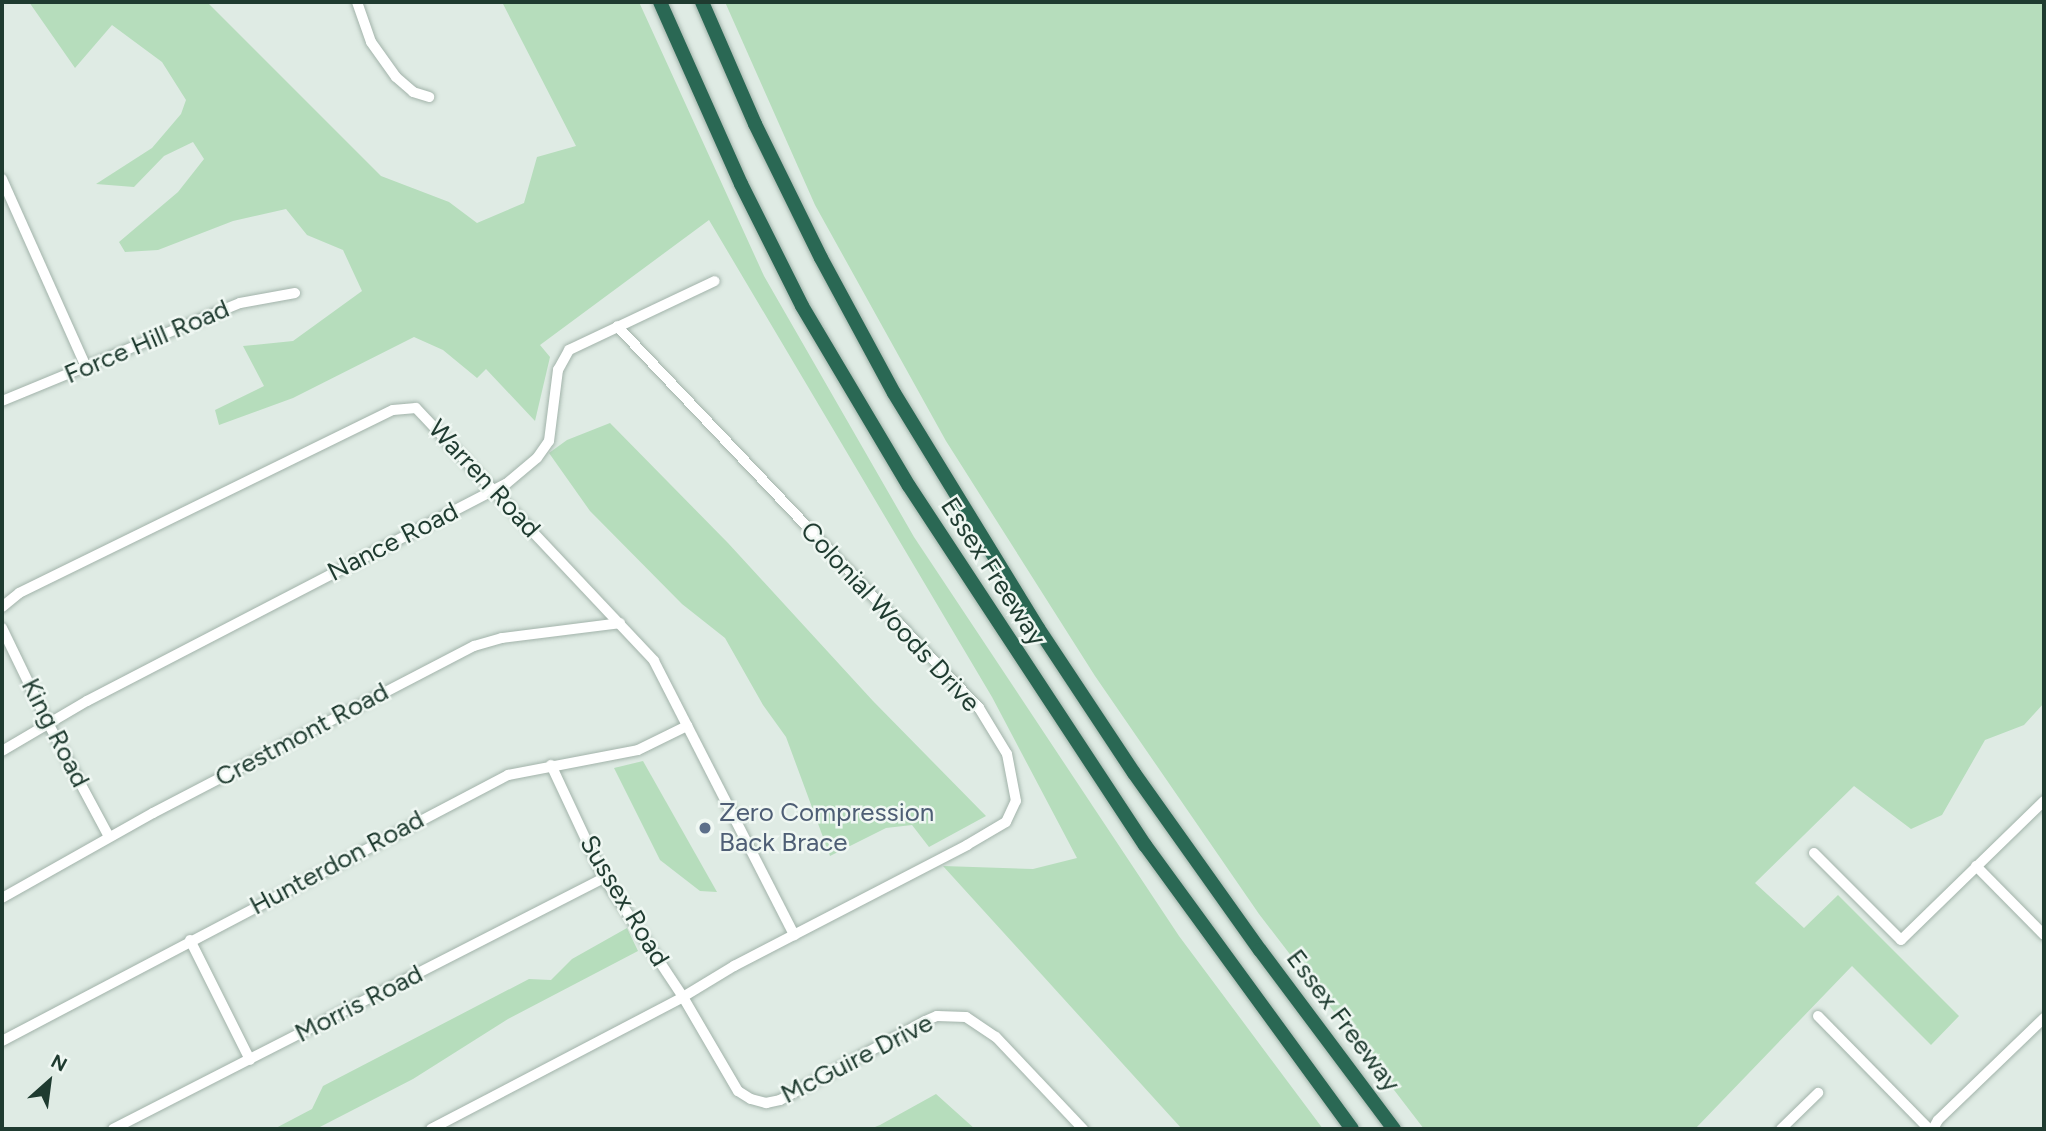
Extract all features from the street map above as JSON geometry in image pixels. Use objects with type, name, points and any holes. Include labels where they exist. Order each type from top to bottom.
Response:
[{"type":"highway","name":"Essex Freeway","points":[[660,2],[741,184],[802,306],[909,486],[1121,812],[1205,932],[1352,1129]]},
{"type":"highway","name":"Essex Freeway","points":[[702,2],[755,124],[821,258],[909,417],[1038,628],[1134,773],[1259,950],[1394,1129]]},
{"type":"street","points":[[357,2],[362,23],[384,62],[413,92],[429,97]]},
{"type":"street","points":[[2,180],[86,367]]},
{"type":"street","name":"Nance Road","points":[[2,751],[48,723],[506,484],[537,458],[549,441],[558,370],[569,350],[715,281]]},
{"type":"street","name":"Force Hill Road","points":[[2,401],[240,303],[295,293]]},
{"type":"street","name":"Colonial Woods Drive","points":[[431,1129],[683,997],[793,935],[1006,822],[1016,801],[1007,754],[979,708],[617,326]]},
{"type":"street","name":"Warren Road","points":[[3,606],[19,593],[393,410],[406,407],[424,414],[654,661],[793,935]]},
{"type":"street","name":"Crestmont Road","points":[[2,898],[109,837],[474,646],[502,638],[620,623]]},
{"type":"street","name":"King Road","points":[[2,628],[48,723],[109,837]]},
{"type":"street","name":"Hunterdon Road","points":[[2,1041],[508,775],[638,750],[687,726]]},
{"type":"street","name":"Sussex Road","points":[[551,765],[604,878],[683,997]]},
{"type":"street","points":[[1814,853],[1901,940],[2044,801]]},
{"type":"street","points":[[1976,866],[2044,935]]},
{"type":"street","name":"Morris Road","points":[[113,1129],[604,878]]},
{"type":"street","points":[[190,940],[250,1060]]},
{"type":"street","name":"McGuire Drive","points":[[683,997],[730,1081],[751,1099],[766,1103],[780,1100],[925,1021],[952,1016],[978,1023],[996,1037],[1083,1129]]},
{"type":"street","points":[[1818,1016],[1931,1129],[2044,1018]]},
{"type":"street","points":[[1780,1129],[1818,1093]]},
{"type":"green space","points":[[29,2],[207,2],[381,176],[449,202],[477,223],[524,203],[537,157],[576,146],[502,2],[639,2],[764,276],[914,537],[1179,936],[1323,1129],[1182,1129],[943,866],[1033,869],[1077,858],[992,697],[709,220],[540,345],[550,357],[535,421],[486,369],[477,378],[443,350],[414,337],[293,398],[219,425],[215,410],[264,386],[243,346],[293,341],[362,291],[343,250],[307,235],[286,209],[233,221],[158,250],[125,252],[119,242],[178,192],[204,159],[193,142],[164,156],[134,187],[96,184],[152,148],[181,114],[186,100],[162,62],[112,25],[75,68]]},
{"type":"green space","points":[[725,2],[2044,2],[2044,703],[2024,725],[1985,740],[1942,815],[1911,829],[1854,786],[1755,883],[1804,928],[1838,895],[1959,1016],[1931,1045],[1852,966],[1695,1129],[1424,1129],[1259,914],[1095,676],[946,441],[815,205]]},
{"type":"green space","points":[[610,423],[728,543],[873,701],[986,816],[929,847],[912,825],[886,828],[830,856],[786,737],[763,705],[725,638],[682,604],[590,511],[549,453],[567,440]]},
{"type":"green space","points":[[643,761],[717,892],[700,891],[660,860],[614,768]]},
{"type":"green space","points":[[627,928],[638,951],[508,1019],[413,1079],[316,1129],[274,1129],[312,1109],[323,1086],[529,979],[551,980],[572,959]]},
{"type":"green space","points":[[936,1094],[975,1129],[870,1129],[880,1125]]},
{"type":"place","name":"Zero Compression Back Brace","points":[[705,828]]}]
